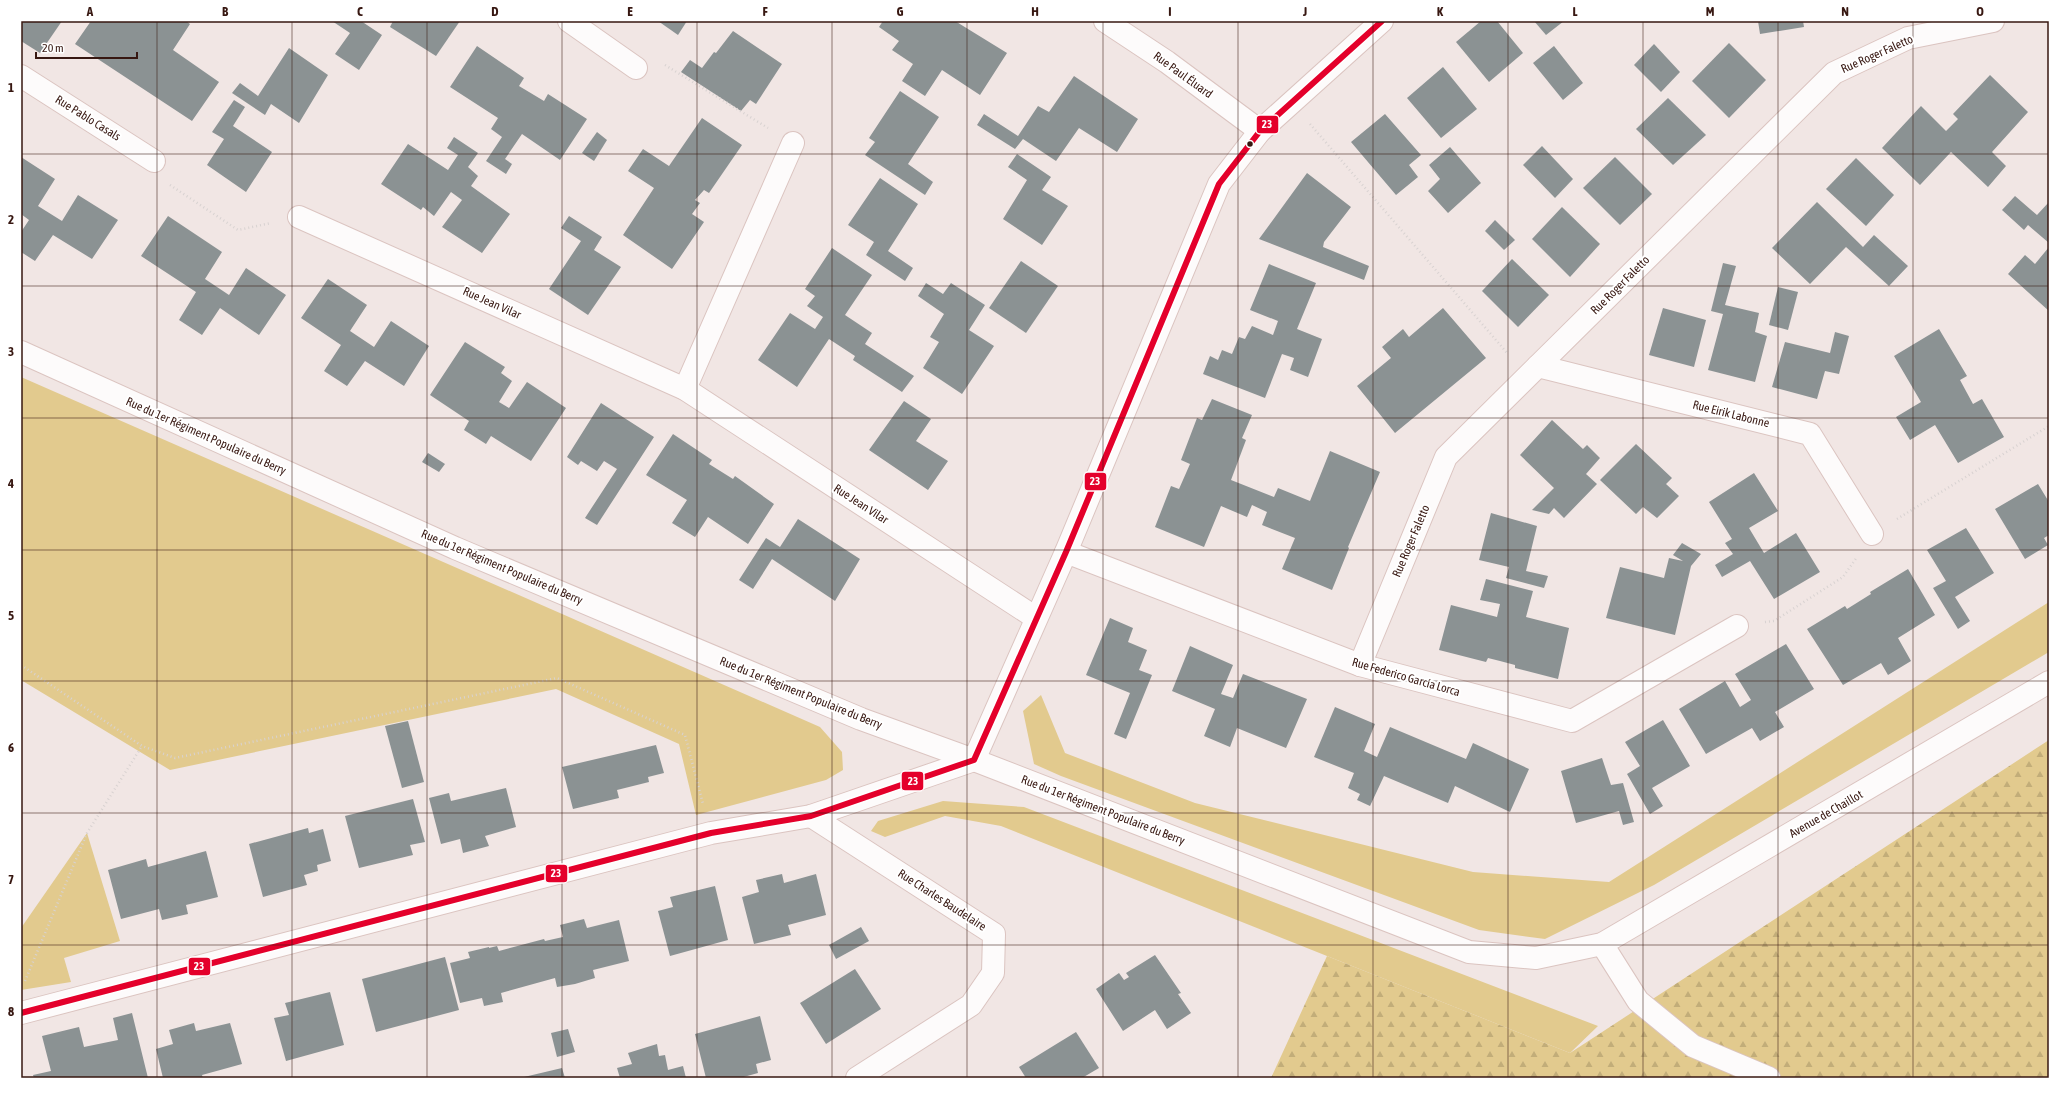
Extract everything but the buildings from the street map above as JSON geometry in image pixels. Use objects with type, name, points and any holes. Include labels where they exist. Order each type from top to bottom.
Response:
[{"type":"street","points":[[569,21],[636,68]]},
{"type":"street","name":"Rue Paul Éluard","points":[[1105,21],[1167,62],[1260,131]]},
{"type":"street","points":[[21,1013],[710,832],[811,816],[974,760],[1066,552],[1219,184],[1260,131],[1382,21]]},
{"type":"street","name":"Rue Roger Faletto","points":[[1360,665],[1446,457],[1834,73],[1908,38],[1993,21]]},
{"type":"street","name":"Rue Pablo Casals","points":[[21,76],[154,161]]},
{"type":"street","points":[[685,389],[793,143]]},
{"type":"street","name":"Rue Jean Vilar","points":[[299,217],[685,389],[1036,618]]},
{"type":"street","name":"Rue du 1er Régiment Populaire du Berry","points":[[21,352],[462,551],[861,719],[974,760],[1469,952],[1536,958],[1602,944]]},
{"type":"street","name":"Rue Eirik Labonne","points":[[1533,371],[1810,434],[1872,534]]},
{"type":"street","name":"Rue Federico García Lorca","points":[[1066,552],[1360,665],[1572,722],[1737,626]]},
{"type":"street","name":"Avenue de Chaillot","points":[[1602,944],[2049,682]]},
{"type":"street","name":"Rue Charles Baudelaire","points":[[811,816],[994,934],[993,973],[971,1005],[857,1078]]},
{"type":"street","points":[[1602,944],[1638,1001],[1693,1046],[1769,1078]]},
{"type":"path","points":[[636,68],[659,62],[793,143]]},
{"type":"path","points":[[1292,103],[1533,371]]},
{"type":"path","points":[[154,161],[169,185],[238,230],[299,217]]},
{"type":"path","points":[[21,665],[142,746],[175,758],[557,678],[685,735],[710,832]]},
{"type":"path","points":[[24,983],[87,833],[142,746]]},
{"type":"green space","points":[[21,377],[820,727],[842,752],[843,770],[826,780],[696,815],[679,744],[556,689],[170,770],[21,680]]},
{"type":"green space","points":[[2049,602],[2049,652],[1654,885],[1545,939],[1479,930],[1061,776],[1034,764],[1023,711],[1041,695],[1065,753],[1195,803],[1473,872],[1609,882]]},
{"type":"green space","points":[[2049,740],[2049,1078],[1271,1078],[1327,956],[1570,1053]]},
{"type":"green space","points":[[943,801],[1024,807],[1598,1026],[1570,1053],[1001,826],[945,816],[885,837],[871,831],[878,821]]},
{"type":"green space","points":[[87,833],[120,941],[64,958],[71,982],[21,990],[21,928]]},
{"type":"transit line","name":"23","points":[[21,1013],[711,833],[811,816],[974,760],[1066,552],[1219,184],[1260,131],[1382,21]]}]
